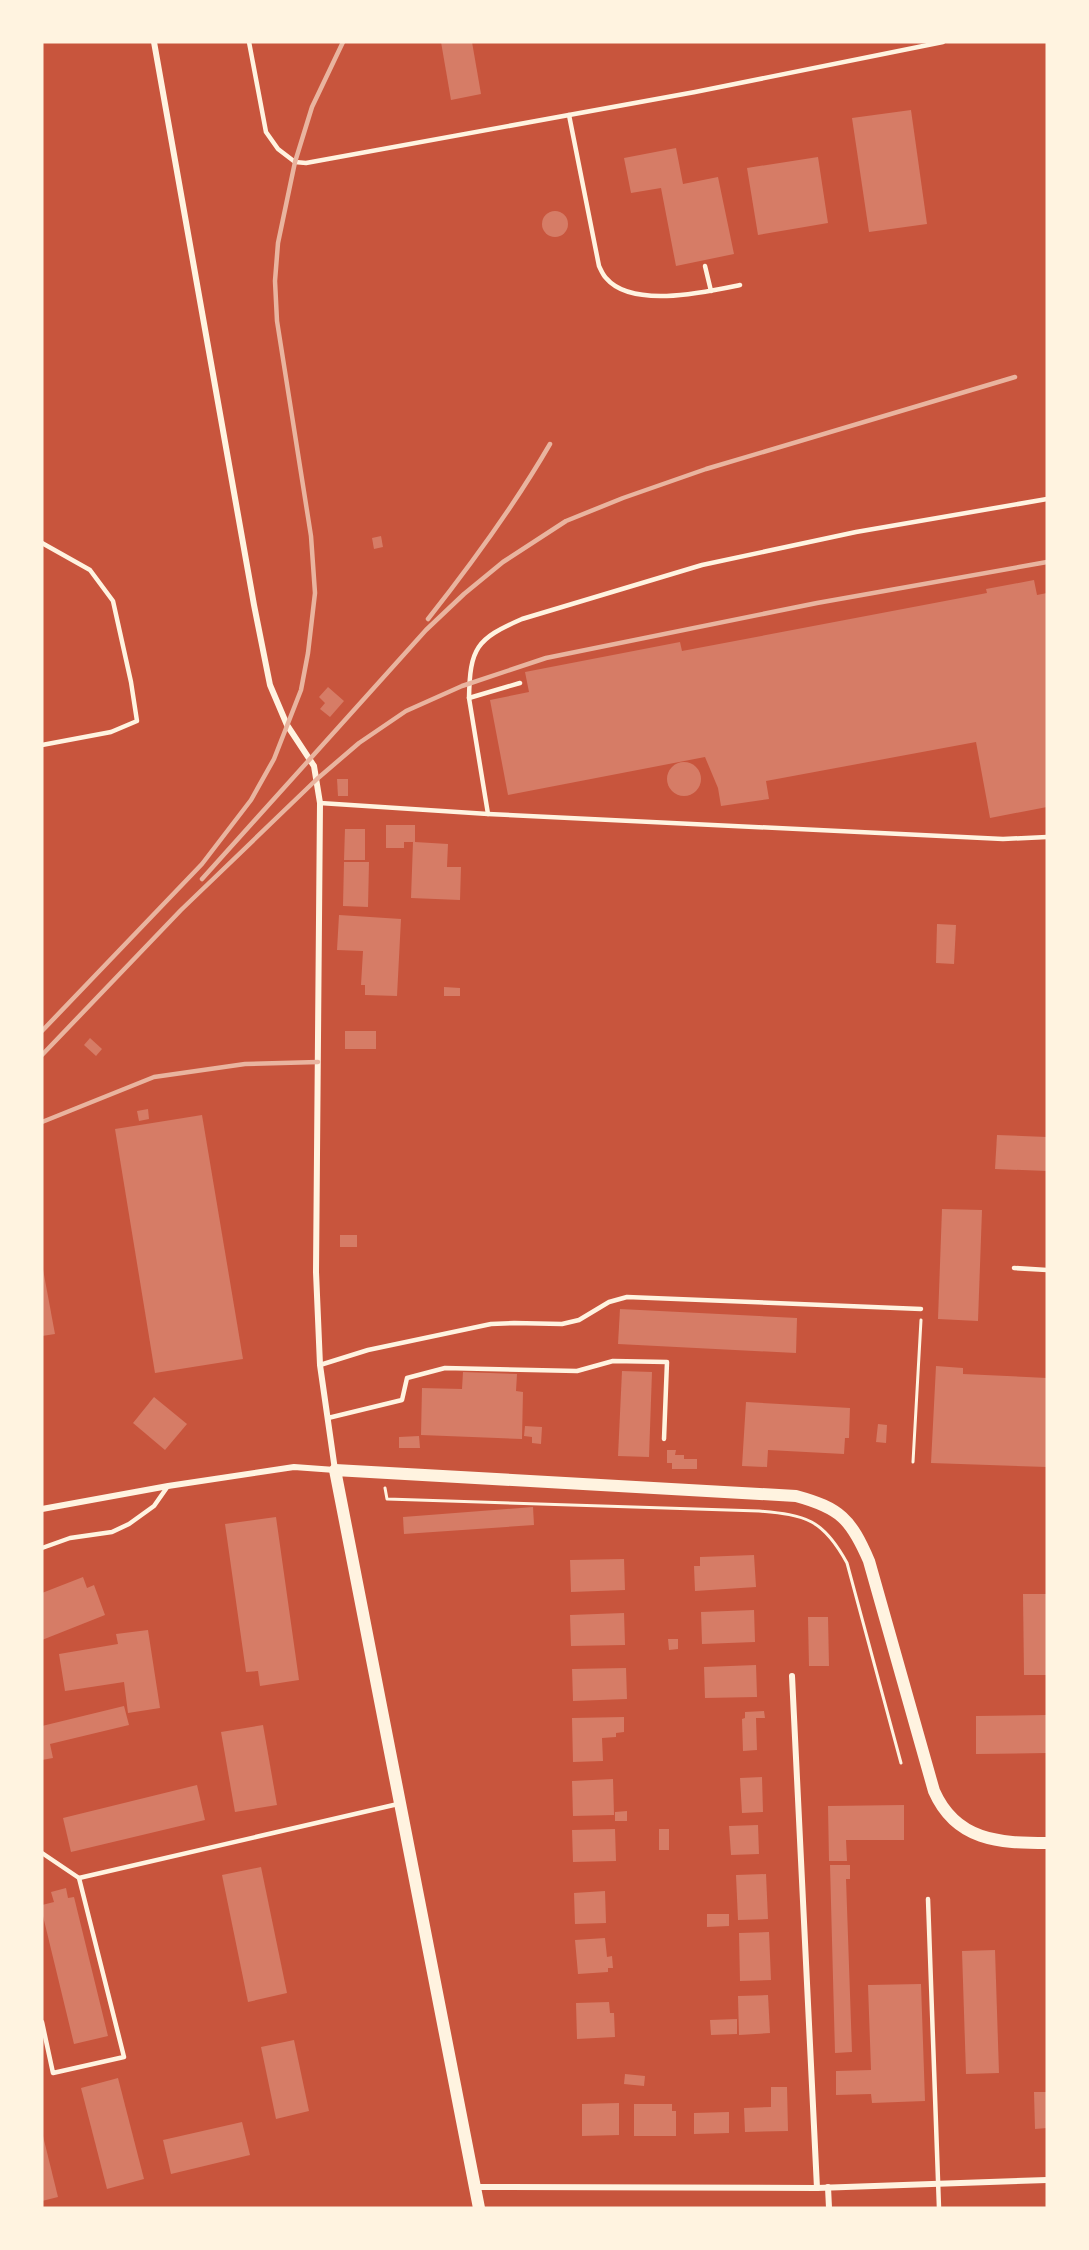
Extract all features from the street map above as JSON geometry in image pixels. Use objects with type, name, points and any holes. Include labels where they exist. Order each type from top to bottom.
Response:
[{"type":"main road","points":[[479,2208],[335,1470],[796,1496],[832,1508],[851,1526],[869,1561],[934,1791],[940,1805],[963,1828],[981,1837],[1002,1842],[1047,1843]]},
{"type":"street","points":[[42,1509],[168,1486],[294,1467],[335,1470],[320,1365],[316,1272],[320,803],[317,779],[314,766],[288,725],[270,685],[154,42]]},
{"type":"street","points":[[792,1676],[817,2188]]},
{"type":"street","points":[[475,2187],[817,2188],[1047,2180]]},
{"type":"street","points":[[828,2187],[829,2208]]},
{"type":"lane","points":[[249,42],[266,132],[278,149],[295,162],[306,163],[695,92],[943,42]]},
{"type":"lane","points":[[569,115],[599,266],[606,278],[615,286],[637,294],[660,297],[740,285]]},
{"type":"lane","points":[[705,266],[711,291]]},
{"type":"lane","points":[[488,814],[469,698],[470,672],[474,653],[486,639],[501,628],[522,619],[702,565],[856,532],[1047,499]]},
{"type":"lane","points":[[42,543],[90,570],[113,601],[137,721],[111,732],[42,745]]},
{"type":"lane","points":[[469,698],[519,683]]},
{"type":"lane","points":[[320,803],[488,814],[1003,839],[1047,837]]},
{"type":"lane","points":[[1014,1268],[1047,1270]]},
{"type":"lane","points":[[320,1365],[368,1350],[491,1324],[562,1324],[579,1320],[609,1302],[627,1297],[921,1309]]},
{"type":"lane","points":[[328,1418],[402,1400],[407,1378],[445,1368],[577,1371],[614,1360],[667,1362],[664,1439]]},
{"type":"lane","points":[[42,1548],[70,1538],[112,1532],[129,1524],[154,1506],[168,1486]]},
{"type":"lane","points":[[79,1878],[400,1803]]},
{"type":"lane","points":[[42,1853],[79,1878],[124,2057],[53,2073],[42,2022]]},
{"type":"lane","points":[[928,1899],[939,2208]]},
{"type":"path","points":[[913,1462],[921,1309]]},
{"type":"path","points":[[382,1473],[387,1499],[759,1511],[792,1514],[819,1526],[837,1546],[847,1563],[901,1763]]},
{"type":"building","points":[[441,42],[472,42],[481,94],[451,100]]},
{"type":"building","points":[[911,110],[927,224],[869,232],[852,118]]},
{"type":"building","points":[[676,148],[683,184],[718,177],[734,254],[676,266],[661,188],[631,193],[624,158]]},
{"type":"building","points":[[818,157],[828,223],[758,235],[747,168]]},
{"type":"building","points":[[555,211],[564,215],[568,224],[564,233],[555,237],[546,233],[542,224],[546,215]]},
{"type":"building","points":[[381,536],[383,547],[374,549],[372,538]]},
{"type":"building","points":[[1034,580],[1037,595],[1047,593],[1047,807],[990,818],[976,742],[766,781],[769,799],[721,806],[718,788],[705,757],[508,795],[490,700],[529,692],[525,672],[680,642],[682,651],[987,593],[986,589]]},
{"type":"building","points":[[328,687],[344,701],[330,717],[320,709],[325,703],[319,697]]},
{"type":"building","points":[[684,762],[696,767],[701,779],[696,791],[684,796],[672,791],[667,779],[672,767]]},
{"type":"building","points":[[337,779],[348,779],[348,796],[338,796]]},
{"type":"building","points":[[386,825],[415,825],[415,842],[448,844],[447,867],[461,867],[460,900],[411,898],[413,842],[404,842],[404,848],[386,848]]},
{"type":"building","points":[[345,829],[365,829],[365,860],[344,860]]},
{"type":"building","points":[[344,862],[369,862],[368,907],[343,906]]},
{"type":"building","points":[[339,915],[401,919],[397,996],[365,995],[365,985],[361,985],[363,951],[337,950]]},
{"type":"building","points":[[937,924],[956,925],[954,964],[936,963]]},
{"type":"building","points":[[444,987],[460,988],[460,996],[444,996]]},
{"type":"building","points":[[345,1031],[376,1031],[376,1049],[345,1049]]},
{"type":"building","points":[[90,1038],[102,1049],[96,1056],[84,1045]]},
{"type":"building","points":[[148,1109],[149,1119],[139,1121],[137,1111]]},
{"type":"building","points":[[202,1115],[243,1359],[155,1373],[115,1129]]},
{"type":"building","points":[[997,1135],[1047,1137],[1047,1171],[995,1169]]},
{"type":"building","points":[[942,1209],[982,1210],[978,1321],[938,1319]]},
{"type":"building","points":[[340,1235],[357,1235],[357,1247],[340,1247]]},
{"type":"building","points":[[42,1264],[55,1334],[42,1336]]},
{"type":"building","points":[[620,1309],[797,1318],[796,1353],[618,1344]]},
{"type":"building","points":[[936,1366],[963,1368],[963,1374],[1047,1378],[1047,1467],[931,1463]]},
{"type":"building","points":[[622,1371],[652,1372],[649,1457],[618,1456]]},
{"type":"building","points":[[463,1372],[517,1374],[516,1391],[523,1392],[522,1439],[421,1435],[422,1388],[462,1389]]},
{"type":"building","points":[[154,1397],[187,1424],[165,1450],[133,1423]]},
{"type":"building","points":[[746,1402],[850,1408],[849,1438],[845,1438],[844,1454],[768,1450],[767,1467],[742,1466]]},
{"type":"building","points":[[878,1424],[887,1425],[886,1443],[876,1442]]},
{"type":"building","points":[[525,1426],[542,1427],[541,1444],[532,1443],[532,1437],[524,1436]]},
{"type":"building","points":[[419,1436],[420,1448],[399,1448],[399,1437]]},
{"type":"building","points":[[667,1450],[676,1450],[675,1455],[684,1455],[684,1459],[697,1459],[697,1469],[672,1469],[672,1463],[667,1463]]},
{"type":"building","points":[[533,1507],[534,1525],[404,1534],[403,1517]]},
{"type":"building","points":[[276,1517],[299,1680],[260,1686],[258,1671],[246,1672],[225,1524]]},
{"type":"building","points":[[754,1555],[756,1587],[695,1591],[694,1566],[700,1566],[700,1557]]},
{"type":"building","points":[[624,1559],[625,1590],[571,1592],[570,1560]]},
{"type":"building","points":[[83,1577],[87,1588],[94,1585],[105,1615],[42,1640],[42,1593]]},
{"type":"building","points":[[1023,1594],[1047,1594],[1047,1675],[1024,1675]]},
{"type":"building","points":[[754,1610],[755,1642],[702,1644],[701,1612]]},
{"type":"building","points":[[624,1613],[625,1645],[571,1646],[570,1615]]},
{"type":"building","points":[[808,1617],[828,1617],[829,1666],[809,1666]]},
{"type":"building","points":[[148,1630],[160,1708],[128,1713],[124,1682],[65,1691],[59,1654],[118,1644],[116,1634]]},
{"type":"building","points":[[668,1639],[678,1639],[678,1649],[669,1650]]},
{"type":"building","points":[[756,1665],[757,1697],[705,1698],[704,1667]]},
{"type":"building","points":[[626,1668],[627,1699],[573,1701],[572,1669]]},
{"type":"building","points":[[124,1706],[129,1725],[50,1744],[53,1758],[42,1760],[42,1726]]},
{"type":"building","points":[[764,1711],[765,1718],[756,1718],[757,1750],[743,1751],[742,1719],[745,1718],[745,1712]]},
{"type":"building","points":[[1047,1715],[1047,1753],[976,1754],[976,1716]]},
{"type":"building","points":[[624,1717],[624,1732],[616,1733],[616,1737],[602,1738],[603,1761],[573,1762],[572,1718]]},
{"type":"building","points":[[263,1725],[277,1805],[235,1812],[221,1732]]},
{"type":"building","points":[[762,1777],[763,1812],[742,1813],[740,1778]]},
{"type":"building","points":[[613,1779],[614,1815],[573,1816],[572,1781]]},
{"type":"building","points":[[197,1785],[205,1820],[71,1852],[63,1818]]},
{"type":"building","points":[[904,1805],[904,1840],[846,1840],[847,1861],[829,1861],[828,1806]]},
{"type":"building","points":[[627,1811],[627,1821],[615,1821],[615,1812]]},
{"type":"building","points":[[758,1825],[759,1854],[731,1855],[729,1826]]},
{"type":"building","points":[[615,1829],[616,1861],[573,1862],[572,1830]]},
{"type":"building","points":[[659,1829],[669,1829],[669,1850],[659,1850]]},
{"type":"building","points":[[830,1865],[850,1865],[850,1879],[846,1879],[852,2052],[835,2053]]},
{"type":"building","points":[[261,1867],[287,1993],[248,2002],[222,1875]]},
{"type":"building","points":[[766,1874],[768,1919],[738,1920],[736,1875]]},
{"type":"building","points":[[66,1888],[68,1898],[74,1897],[108,2036],[74,2044],[42,1912],[42,1905],[54,1902],[51,1892]]},
{"type":"building","points":[[605,1891],[606,1923],[575,1924],[574,1893]]},
{"type":"building","points":[[707,1914],[729,1914],[729,1926],[707,1927]]},
{"type":"building","points":[[769,1932],[771,1980],[740,1981],[739,1933]]},
{"type":"building","points":[[605,1938],[607,1957],[612,1956],[613,1968],[608,1968],[608,1972],[578,1974],[575,1940]]},
{"type":"building","points":[[995,1950],[999,2073],[966,2074],[962,1951]]},
{"type":"building","points":[[921,1984],[925,2101],[872,2103],[871,2094],[836,2095],[836,2071],[871,2070],[868,1985]]},
{"type":"building","points":[[768,1995],[770,2033],[739,2035],[738,1996]]},
{"type":"building","points":[[609,2002],[610,2013],[614,2013],[615,2037],[577,2039],[576,2003]]},
{"type":"building","points":[[737,2019],[737,2034],[711,2035],[710,2020]]},
{"type":"building","points":[[294,2040],[309,2111],[276,2119],[261,2047]]},
{"type":"building","points":[[625,2074],[645,2076],[644,2086],[624,2084]]},
{"type":"building","points":[[118,2078],[144,2179],[107,2189],[81,2088]]},
{"type":"building","points":[[771,2087],[787,2087],[788,2131],[745,2132],[744,2108],[771,2107]]},
{"type":"building","points":[[1034,2092],[1047,2092],[1047,2128],[1035,2129]]},
{"type":"building","points":[[619,2103],[619,2135],[582,2136],[582,2104]]},
{"type":"building","points":[[634,2104],[672,2104],[672,2111],[676,2111],[676,2136],[634,2136]]},
{"type":"building","points":[[729,2112],[729,2133],[694,2134],[694,2113]]},
{"type":"building","points":[[242,2122],[250,2155],[171,2174],[163,2140]]},
{"type":"building","points":[[42,2132],[58,2197],[42,2201]]},
{"type":"railway","points":[[42,1031],[202,864],[251,800],[274,759],[301,690],[315,593],[311,536],[277,321],[275,281],[278,243],[295,162],[312,107],[343,42]]},
{"type":"railway","points":[[202,879],[426,630],[464,594],[503,562],[566,521],[706,469],[1015,377]]},
{"type":"railway","points":[[428,619],[492,533],[550,444]]},
{"type":"railway","points":[[42,1055],[181,910],[317,779],[359,743],[406,711],[462,686],[546,658],[817,603],[1047,562]]},
{"type":"railway","points":[[42,1122],[154,1077],[245,1064],[318,1062]]}]
